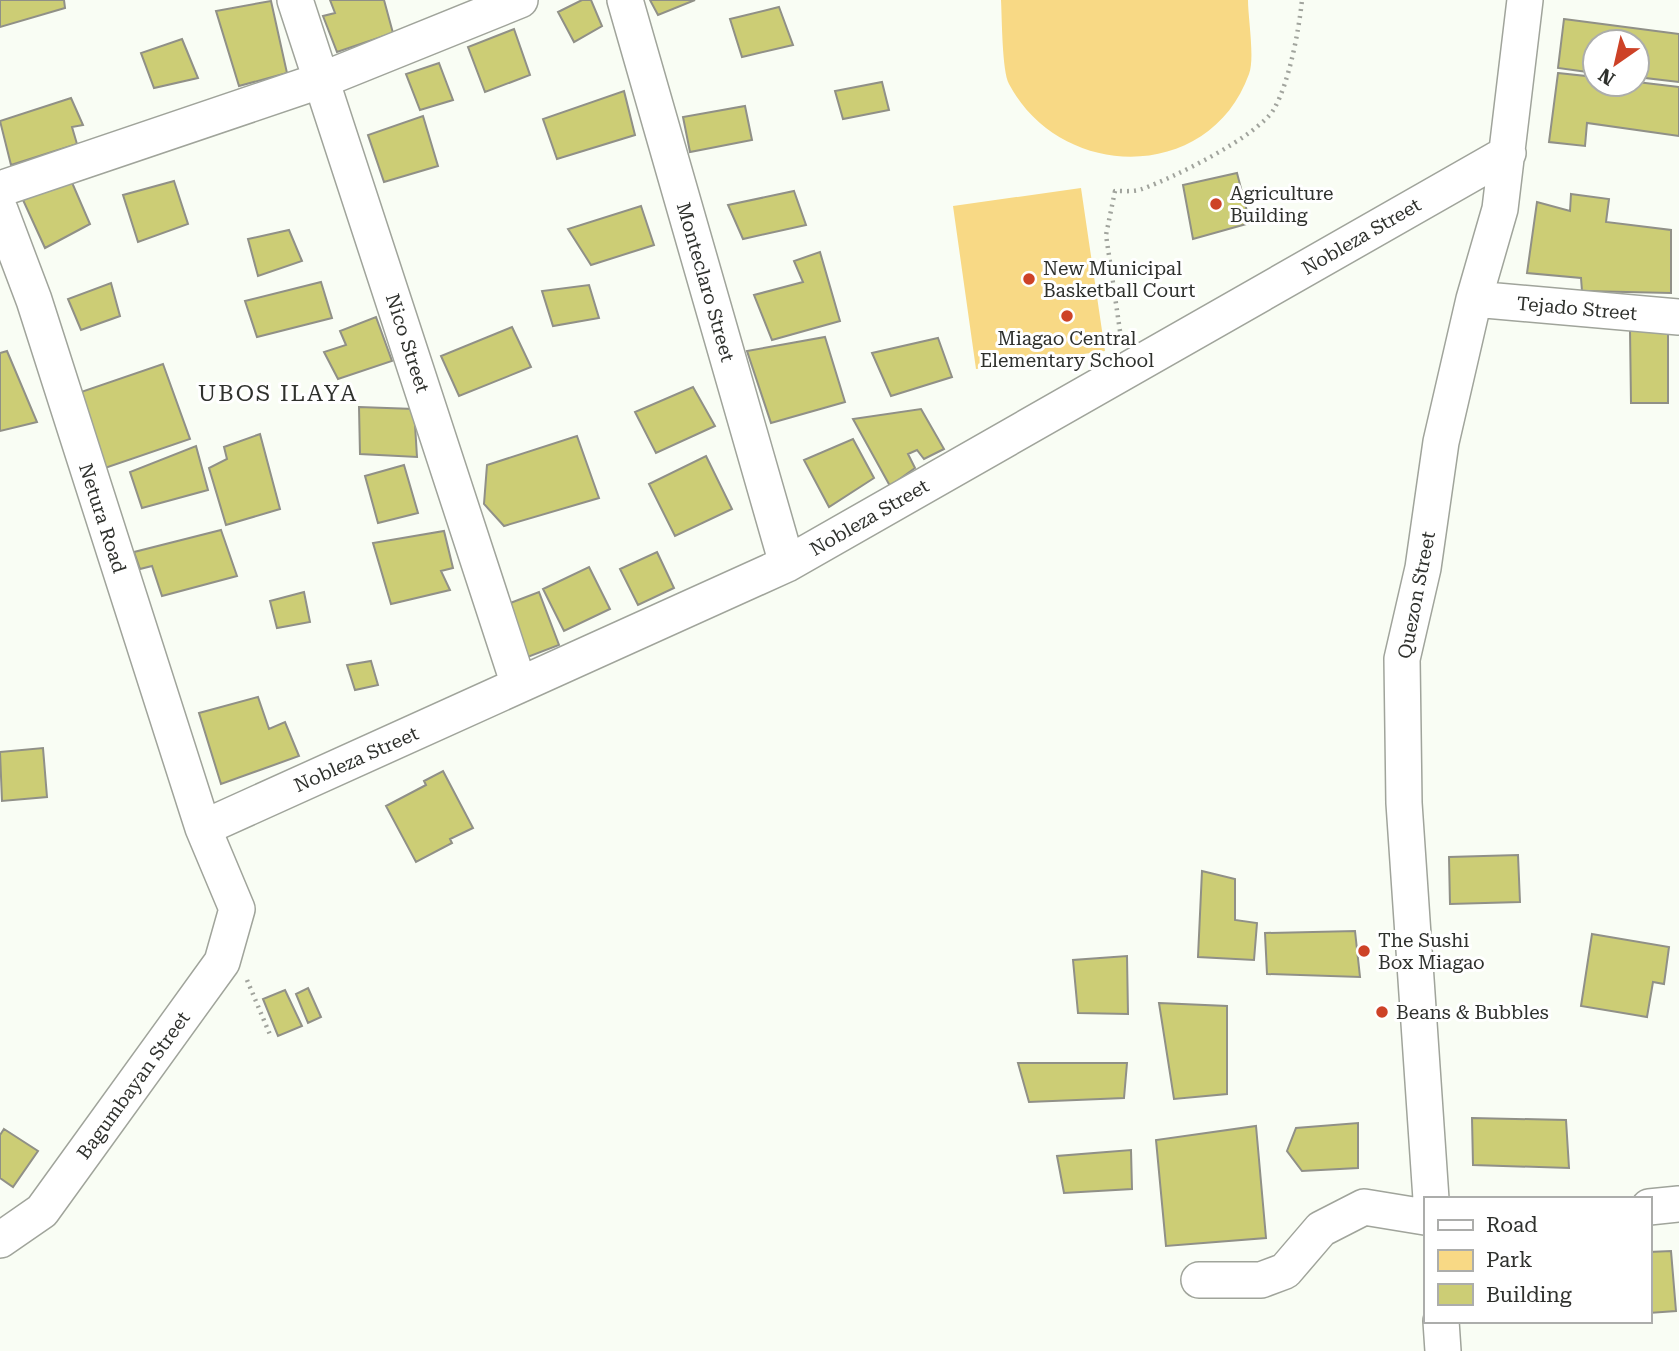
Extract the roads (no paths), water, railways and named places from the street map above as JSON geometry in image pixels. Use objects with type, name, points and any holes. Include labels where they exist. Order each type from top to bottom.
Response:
[{"type":"street","name":"Nico Street","points":[[295,0],[519,685]]},
{"type":"street","points":[[0,189],[322,80],[520,0]]},
{"type":"street","name":"Monteclaro Street","points":[[625,0],[787,564]]},
{"type":"street","name":"Quezon Street","points":[[1431,1197],[1404,803],[1402,659],[1423,568],[1441,442],[1474,299],[1500,209],[1525,0]]},
{"type":"street","name":"Nobleza Street","points":[[203,828],[787,564],[1508,153]]},
{"type":"street","name":"Netura Road","points":[[0,210],[34,300],[233,923]]},
{"type":"street","name":"Tejado Street","points":[[1474,299],[1679,317]]},
{"type":"street","name":"Bagumbayan Street","points":[[0,1240],[42,1210],[222,962],[233,923]]},
{"type":"street","points":[[1651,1207],[1679,1204]]},
{"type":"street","points":[[1199,1280],[1261,1280],[1285,1271],[1321,1228],[1364,1207],[1424,1217]]},
{"type":"street","points":[[1441,1323],[1443,1351]]},
{"type":"place","name":"Agriculture Building","points":[[1216,204]]},
{"type":"place","name":"New Municipal Basketball Court","points":[[1029,279]]},
{"type":"place","name":"Miagao Central Elementary School","points":[[1067,316]]},
{"type":"place","name":"The Sushi Box Miagao","points":[[1364,951]]},
{"type":"place","name":"Beans & Bubbles","points":[[1382,1012]]},
{"type":"district","name":"UBOS ILAYA","points":[[278,393]]}]
